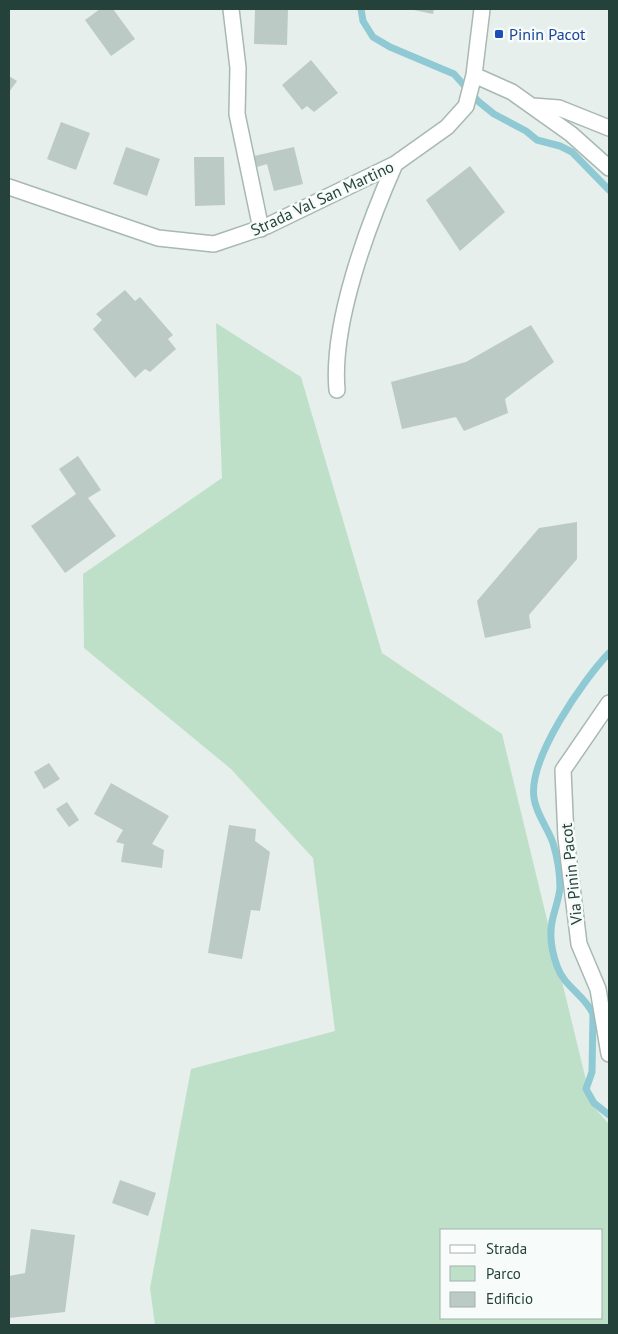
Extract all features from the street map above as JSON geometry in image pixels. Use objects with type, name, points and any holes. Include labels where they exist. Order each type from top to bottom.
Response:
[{"type":"street","points":[[231,9],[238,68],[237,114],[261,229]]},
{"type":"street","name":"Strada Val San Martino","points":[[9,187],[158,238],[214,244],[261,229],[395,164],[447,127],[466,106],[474,75],[482,9]]},
{"type":"street","points":[[474,75],[512,92],[571,134],[609,168]]},
{"type":"street","points":[[532,106],[559,108],[609,128]]},
{"type":"street","points":[[337,390],[335,370],[346,306],[364,241],[395,164]]},
{"type":"street","name":"Via Pinin Pacot","points":[[609,703],[563,770],[566,838],[579,944],[598,989],[609,1054]]},
{"type":"green space","points":[[216,323],[301,377],[382,653],[502,734],[592,1105],[609,1124],[609,1325],[155,1325],[150,1288],[191,1069],[335,1031],[313,858],[231,769],[84,648],[83,574],[222,478]]},
{"type":"building","points":[[100,9],[113,9],[135,39],[111,56],[85,20]]},
{"type":"building","points":[[255,9],[288,9],[287,45],[254,44]]},
{"type":"building","points":[[409,9],[434,9],[433,14]]},
{"type":"building","points":[[311,60],[338,93],[314,112],[307,106],[302,110],[282,85]]},
{"type":"building","points":[[9,76],[17,81],[9,92]]},
{"type":"building","points":[[61,122],[90,133],[76,170],[47,159]]},
{"type":"building","points":[[126,147],[160,159],[147,196],[113,184]]},
{"type":"building","points":[[294,147],[303,184],[274,191],[267,164],[257,167],[254,156]]},
{"type":"building","points":[[194,157],[224,157],[225,205],[195,206]]},
{"type":"building","points":[[470,166],[505,212],[460,251],[426,200]]},
{"type":"building","points":[[125,290],[135,301],[140,297],[173,335],[168,339],[176,349],[150,372],[145,369],[135,378],[93,329],[102,320],[96,314]]},
{"type":"building","points":[[531,325],[554,362],[505,399],[508,413],[464,431],[456,417],[402,429],[391,382],[466,362]]},
{"type":"building","points":[[78,456],[101,490],[88,498],[116,536],[65,573],[31,526],[76,494],[59,469]]},
{"type":"building","points":[[577,522],[577,559],[529,615],[531,628],[485,638],[477,601],[539,528]]},
{"type":"building","points":[[49,763],[60,779],[44,789],[34,772]]},
{"type":"building","points":[[111,783],[169,816],[152,844],[164,850],[162,868],[121,862],[124,844],[116,842],[123,830],[94,814]]},
{"type":"building","points":[[67,802],[79,820],[69,827],[56,809]]},
{"type":"building","points":[[229,825],[256,829],[255,841],[270,852],[260,911],[251,910],[242,959],[208,953]]},
{"type":"building","points":[[120,1180],[156,1193],[148,1216],[112,1203]]},
{"type":"building","points":[[31,1229],[75,1235],[65,1312],[9,1318],[9,1276],[25,1273]]},
{"type":"waterway","points":[[361,9],[363,21],[373,37],[390,47],[454,74],[479,102],[494,114],[526,131],[537,140],[560,146],[572,152],[609,190]]},
{"type":"waterway","points":[[609,653],[585,682],[559,721],[548,742],[534,782],[535,804],[553,843],[559,871],[559,892],[551,928],[554,955],[564,980],[585,1001],[593,1014],[592,1072],[586,1089],[594,1103],[609,1115]]},
{"type":"place","name":"Pinin Pacot","points":[[499,34]]}]
